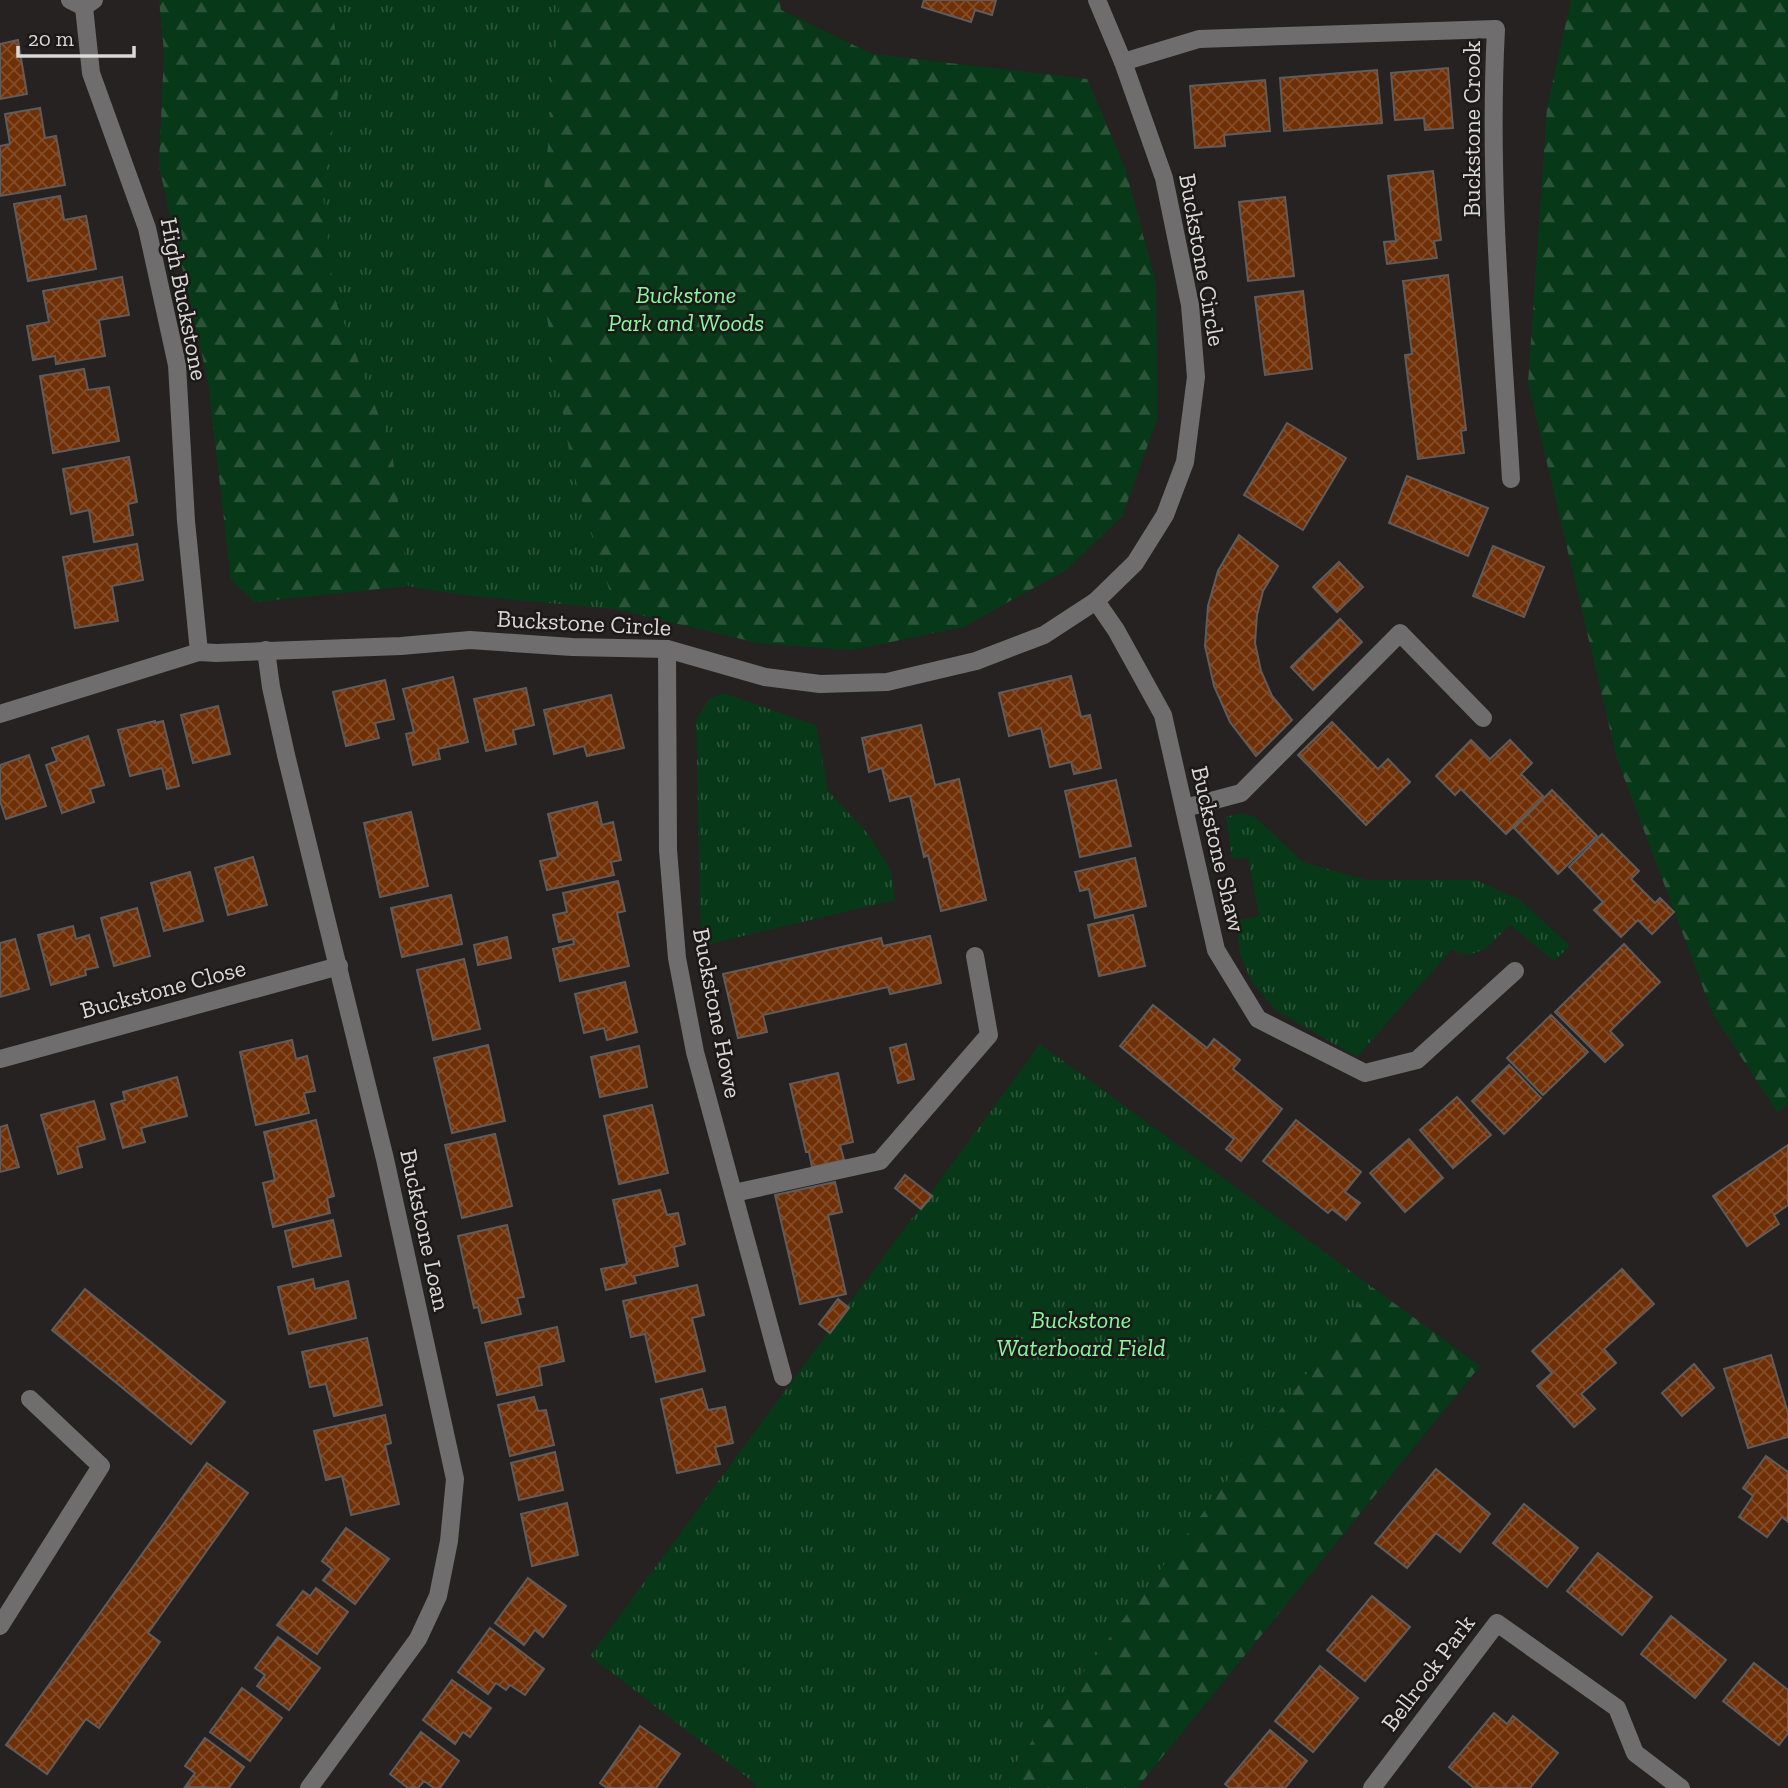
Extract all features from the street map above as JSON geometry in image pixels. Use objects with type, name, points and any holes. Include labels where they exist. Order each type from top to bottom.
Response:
[{"type":"street","name":"Buckstone Circle","points":[[0,714],[200,652],[401,646],[470,640],[572,647],[667,649],[765,677],[820,684],[887,682],[976,661],[1044,635],[1096,601],[1135,563],[1165,515],[1185,462],[1196,377],[1190,305],[1164,178],[1123,62],[1097,0]]},
{"type":"street","name":"High Buckstone","points":[[83,2],[91,73],[147,228],[177,365],[186,521],[200,652]]},
{"type":"street","name":"Buckstone Crook","points":[[1123,62],[1199,38],[1496,29],[1492,101],[1493,143],[1511,479]]},
{"type":"street","name":"Buckstone Shaw","points":[[1096,601],[1116,630],[1163,716],[1216,950],[1258,1019],[1365,1073],[1418,1060],[1515,971]]},
{"type":"street","points":[[1185,808],[1241,793],[1400,633],[1483,718]]},
{"type":"street","name":"Buckstone Howe","points":[[667,649],[668,850],[677,958],[695,1052],[783,1377]]},
{"type":"street","name":"Buckstone Loan","points":[[266,650],[286,755],[385,1159],[455,1479],[449,1541],[438,1596],[418,1639],[309,1788]]},
{"type":"street","points":[[734,1194],[880,1161],[989,1035],[975,956]]},
{"type":"street","name":"Buckstone Close","points":[[0,1059],[339,966]]},
{"type":"street","points":[[0,1626],[101,1466],[30,1399]]},
{"type":"street","name":"Bellrock Park","points":[[1372,1788],[1497,1623],[1617,1709],[1635,1753],[1681,1788]]},
{"type":"green space","name":"Buckstone Park and Woods","points":[[159,0],[779,0],[781,10],[872,54],[1087,79],[1125,168],[1156,284],[1157,419],[1122,516],[1066,570],[963,627],[852,650],[758,643],[615,609],[462,595],[408,586],[255,602],[231,580],[208,381],[159,166],[164,52]]},
{"type":"green space","points":[[159,0],[331,0],[341,73],[323,195],[334,296],[392,451],[408,586],[255,602],[231,580],[208,381],[159,166],[164,52]]},
{"type":"green space","name":"Buckstone Park and Woods","points":[[560,0],[779,0],[781,10],[872,54],[1087,79],[1125,168],[1156,284],[1157,419],[1122,516],[1066,570],[963,627],[852,650],[758,643],[615,609],[572,468],[538,264]]},
{"type":"green space","points":[[1571,0],[1788,0],[1788,1104],[1777,1112],[1713,1014],[1617,759],[1528,383],[1547,107]]},
{"type":"green space","points":[[723,693],[816,725],[828,791],[870,836],[891,871],[895,900],[701,946],[696,720],[709,699]]},
{"type":"green space","points":[[1241,813],[1255,817],[1303,862],[1367,880],[1476,880],[1520,900],[1570,946],[1554,961],[1510,925],[1485,949],[1469,955],[1451,950],[1357,1057],[1275,1010],[1252,982],[1240,954],[1236,921],[1259,916],[1248,858],[1232,859],[1226,817]]},
{"type":"green space","name":"Buckstone Waterboard Field","points":[[1040,1044],[1372,1287],[997,1788],[755,1788],[757,1785],[590,1656]]},
{"type":"green space","points":[[1372,1287],[1480,1366],[1137,1788],[997,1788]]},
{"type":"building","points":[[924,0],[996,0],[992,15],[975,10],[971,22],[922,7]]},
{"type":"building","points":[[18,40],[27,94],[0,99],[0,44]]},
{"type":"building","points":[[1448,68],[1453,128],[1425,130],[1424,118],[1395,120],[1391,73]]},
{"type":"building","points":[[1377,70],[1382,123],[1284,131],[1280,78]]},
{"type":"building","points":[[1265,80],[1270,131],[1224,135],[1225,146],[1195,148],[1190,86]]},
{"type":"building","points":[[40,108],[45,138],[56,136],[65,185],[0,196],[0,146],[10,144],[5,114]]},
{"type":"building","points":[[1433,171],[1441,240],[1434,241],[1437,258],[1387,264],[1384,242],[1396,241],[1388,176]]},
{"type":"building","points":[[60,196],[64,220],[86,216],[96,269],[28,281],[14,204]]},
{"type":"building","points":[[1285,197],[1294,276],[1248,281],[1239,202]]},
{"type":"building","points":[[1448,275],[1466,430],[1461,431],[1464,453],[1418,459],[1405,355],[1412,354],[1403,281]]},
{"type":"building","points":[[122,277],[129,315],[99,320],[105,356],[56,364],[55,356],[33,360],[27,326],[49,322],[43,291]]},
{"type":"building","points":[[1303,291],[1312,369],[1265,375],[1255,297]]},
{"type":"building","points":[[84,369],[88,390],[109,387],[119,441],[53,453],[40,376]]},
{"type":"building","points":[[1287,423],[1346,458],[1303,530],[1244,495]]},
{"type":"building","points":[[129,457],[137,502],[128,504],[133,535],[94,542],[89,510],[71,514],[63,469]]},
{"type":"building","points":[[1407,476],[1488,508],[1468,556],[1389,523]]},
{"type":"building","points":[[1239,535],[1278,566],[1263,591],[1257,615],[1255,643],[1261,671],[1272,696],[1292,720],[1256,756],[1230,722],[1214,686],[1205,646],[1208,606],[1218,571]]},
{"type":"building","points":[[137,544],[143,580],[112,586],[118,621],[75,628],[63,557]]},
{"type":"building","points":[[1493,546],[1544,567],[1524,617],[1473,596]]},
{"type":"building","points":[[1339,562],[1363,587],[1337,612],[1313,587]]},
{"type":"building","points":[[1340,619],[1362,642],[1313,690],[1291,667]]},
{"type":"building","points":[[1071,676],[1081,717],[1090,715],[1101,768],[1074,774],[1071,762],[1050,767],[1041,728],[1009,736],[999,693]]},
{"type":"building","points":[[453,677],[468,742],[438,749],[440,759],[413,765],[406,734],[414,732],[403,689]]},
{"type":"building","points":[[385,680],[394,719],[375,723],[379,738],[346,746],[333,692]]},
{"type":"building","points":[[526,688],[534,725],[513,730],[516,744],[486,751],[474,699]]},
{"type":"building","points":[[611,695],[624,748],[587,756],[584,746],[554,754],[544,710]]},
{"type":"building","points":[[218,706],[230,754],[193,763],[181,715]]},
{"type":"building","points":[[163,721],[179,786],[167,789],[162,768],[130,776],[118,730]]},
{"type":"building","points":[[1332,722],[1378,769],[1388,759],[1410,782],[1366,825],[1298,755]]},
{"type":"building","points":[[921,725],[935,785],[959,779],[986,900],[941,911],[928,855],[924,857],[910,796],[890,801],[882,768],[869,772],[862,738]]},
{"type":"building","points":[[88,736],[104,785],[90,789],[94,802],[62,813],[46,765],[57,761],[52,748]]},
{"type":"building","points":[[1471,740],[1490,759],[1510,740],[1532,763],[1521,774],[1544,797],[1506,834],[1461,789],[1455,795],[1436,776]]},
{"type":"building","points":[[29,755],[46,806],[6,819],[0,801],[0,765]]},
{"type":"building","points":[[1116,780],[1131,846],[1080,857],[1065,791]]},
{"type":"building","points":[[1552,790],[1597,836],[1558,874],[1514,828]]},
{"type":"building","points":[[597,802],[602,825],[613,822],[621,860],[611,862],[614,875],[547,890],[540,861],[558,857],[548,814]]},
{"type":"building","points":[[411,812],[428,886],[380,897],[364,823]]},
{"type":"building","points":[[1602,834],[1639,871],[1631,879],[1655,903],[1660,898],[1674,912],[1652,934],[1638,920],[1621,937],[1594,910],[1603,902],[1569,867]]},
{"type":"building","points":[[253,857],[267,905],[228,915],[215,868]]},
{"type":"building","points":[[1135,858],[1146,906],[1095,918],[1089,889],[1080,891],[1075,872]]},
{"type":"building","points":[[190,872],[203,921],[164,931],[151,883]]},
{"type":"building","points":[[618,881],[625,911],[617,913],[629,966],[560,981],[553,949],[574,944],[573,939],[559,942],[553,915],[567,912],[563,893]]},
{"type":"building","points":[[451,895],[462,944],[402,957],[391,908]]},
{"type":"building","points":[[137,908],[150,956],[114,966],[101,918]]},
{"type":"building","points":[[1133,915],[1145,966],[1099,976],[1088,925]]},
{"type":"building","points":[[73,926],[76,939],[89,935],[98,967],[85,970],[86,975],[51,985],[38,935]]},
{"type":"building","points":[[930,936],[941,983],[890,994],[888,987],[763,1015],[767,1032],[738,1038],[723,974],[881,938],[883,946]]},
{"type":"building","points":[[507,937],[511,958],[478,965],[474,945]]},
{"type":"building","points":[[15,939],[29,989],[0,997],[0,943]]},
{"type":"building","points":[[1624,944],[1660,982],[1610,1031],[1623,1045],[1605,1062],[1555,1012]]},
{"type":"building","points":[[464,959],[480,1029],[433,1040],[417,970]]},
{"type":"building","points":[[625,982],[637,1032],[607,1040],[604,1028],[584,1033],[575,994]]},
{"type":"building","points":[[1153,1005],[1207,1048],[1214,1039],[1240,1060],[1233,1069],[1282,1109],[1241,1161],[1226,1149],[1234,1139],[1120,1046]]},
{"type":"building","points":[[1551,1015],[1588,1052],[1543,1095],[1507,1058]]},
{"type":"building","points":[[292,1040],[296,1059],[307,1056],[315,1091],[304,1093],[309,1113],[256,1125],[240,1052]]},
{"type":"building","points":[[906,1044],[914,1079],[898,1083],[890,1048]]},
{"type":"building","points":[[488,1045],[505,1121],[452,1133],[434,1058]]},
{"type":"building","points":[[639,1046],[647,1087],[600,1097],[591,1057]]},
{"type":"building","points":[[1509,1065],[1541,1098],[1504,1134],[1472,1101]]},
{"type":"building","points":[[838,1073],[853,1142],[840,1145],[844,1160],[812,1167],[790,1084]]},
{"type":"building","points":[[177,1077],[187,1116],[141,1128],[145,1142],[123,1148],[111,1104],[125,1100],[123,1092]]},
{"type":"building","points":[[1457,1097],[1491,1135],[1453,1168],[1420,1130]]},
{"type":"building","points":[[94,1101],[105,1139],[77,1147],[82,1167],[58,1174],[41,1115]]},
{"type":"building","points":[[652,1105],[668,1173],[619,1184],[604,1116]]},
{"type":"building","points":[[316,1120],[334,1196],[327,1198],[330,1213],[273,1227],[263,1183],[275,1180],[264,1132]]},
{"type":"building","points":[[1296,1120],[1361,1172],[1345,1192],[1360,1203],[1346,1220],[1332,1209],[1328,1213],[1263,1161]]},
{"type":"building","points":[[7,1125],[19,1167],[0,1172],[0,1127]]},
{"type":"building","points":[[495,1134],[512,1206],[462,1218],[445,1145]]},
{"type":"building","points":[[1409,1139],[1443,1178],[1405,1212],[1370,1173]]},
{"type":"building","points":[[1788,1145],[1788,1205],[1774,1215],[1779,1224],[1747,1246],[1713,1196]]},
{"type":"building","points":[[905,1175],[932,1196],[921,1209],[895,1188]]},
{"type":"building","points":[[835,1182],[842,1212],[828,1215],[846,1294],[800,1304],[775,1195]]},
{"type":"building","points":[[660,1190],[667,1215],[678,1213],[685,1244],[674,1247],[678,1266],[634,1276],[636,1283],[606,1290],[601,1269],[627,1264],[613,1200]]},
{"type":"building","points":[[333,1220],[341,1256],[293,1267],[285,1231]]},
{"type":"building","points":[[507,1225],[524,1297],[517,1298],[521,1314],[482,1323],[478,1307],[474,1308],[458,1236]]},
{"type":"building","points":[[1622,1269],[1654,1304],[1604,1349],[1616,1363],[1581,1394],[1595,1409],[1574,1427],[1537,1386],[1552,1373],[1532,1351]]},
{"type":"building","points":[[313,1279],[315,1289],[348,1281],[356,1318],[289,1334],[278,1287]]},
{"type":"building","points":[[697,1285],[704,1315],[692,1318],[705,1371],[656,1382],[645,1334],[631,1337],[623,1301]]},
{"type":"building","points":[[85,1289],[225,1402],[191,1444],[52,1330]]},
{"type":"building","points":[[838,1299],[849,1308],[830,1333],[819,1324]]},
{"type":"building","points":[[557,1327],[564,1361],[539,1367],[542,1385],[497,1395],[485,1343]]},
{"type":"building","points":[[367,1338],[382,1405],[334,1416],[326,1384],[310,1387],[302,1352]]},
{"type":"building","points":[[1771,1355],[1788,1413],[1788,1437],[1748,1448],[1724,1369]]},
{"type":"building","points":[[1694,1364],[1714,1388],[1682,1416],[1662,1393]]},
{"type":"building","points":[[702,1389],[708,1410],[725,1407],[733,1443],[715,1447],[720,1464],[677,1473],[661,1399]]},
{"type":"building","points":[[534,1397],[538,1411],[546,1410],[554,1445],[510,1456],[498,1405]]},
{"type":"building","points":[[385,1415],[391,1443],[385,1445],[399,1504],[351,1515],[342,1476],[326,1480],[314,1431]]},
{"type":"building","points":[[555,1452],[563,1490],[519,1500],[511,1463]]},
{"type":"building","points":[[1766,1456],[1788,1472],[1788,1522],[1782,1517],[1767,1537],[1739,1517],[1753,1496],[1743,1488]]},
{"type":"building","points":[[207,1463],[248,1493],[148,1633],[160,1642],[99,1728],[86,1719],[47,1774],[6,1745]]},
{"type":"building","points":[[1436,1469],[1490,1514],[1460,1552],[1436,1533],[1407,1568],[1375,1543]]},
{"type":"building","points":[[567,1503],[578,1555],[532,1566],[521,1514]]},
{"type":"building","points":[[1524,1504],[1578,1548],[1547,1587],[1493,1543]]},
{"type":"building","points":[[346,1528],[389,1559],[355,1604],[323,1580],[332,1569],[322,1561]]},
{"type":"building","points":[[1598,1553],[1652,1597],[1622,1635],[1567,1591]]},
{"type":"building","points":[[528,1578],[566,1606],[543,1637],[535,1630],[524,1645],[495,1623]]},
{"type":"building","points":[[316,1588],[348,1612],[317,1654],[277,1625],[303,1591],[310,1596]]},
{"type":"building","points":[[1372,1596],[1410,1627],[1365,1681],[1327,1650]]},
{"type":"building","points":[[1671,1616],[1726,1660],[1695,1698],[1641,1654]]},
{"type":"building","points":[[490,1628],[544,1669],[525,1695],[510,1685],[506,1690],[496,1683],[488,1694],[458,1672]]},
{"type":"building","points":[[278,1637],[320,1668],[289,1710],[257,1686],[265,1675],[255,1668]]},
{"type":"building","points":[[1754,1663],[1788,1690],[1788,1733],[1779,1745],[1723,1701]]},
{"type":"building","points":[[1320,1666],[1358,1698],[1313,1752],[1275,1721]]},
{"type":"building","points":[[452,1680],[491,1708],[470,1737],[463,1732],[455,1744],[423,1720]]},
{"type":"building","points":[[242,1688],[282,1718],[250,1761],[210,1732]]},
{"type":"building","points":[[1494,1713],[1507,1724],[1513,1716],[1558,1753],[1530,1788],[1474,1788],[1449,1767]]},
{"type":"building","points":[[640,1726],[680,1754],[656,1788],[607,1788],[600,1783]]},
{"type":"building","points":[[1270,1730],[1307,1761],[1285,1788],[1230,1788],[1225,1784]]},
{"type":"building","points":[[421,1732],[459,1761],[440,1788],[434,1788],[424,1781],[418,1788],[408,1788],[390,1774]]},
{"type":"building","points":[[205,1738],[244,1767],[229,1788],[185,1787],[195,1773],[185,1766]]}]
